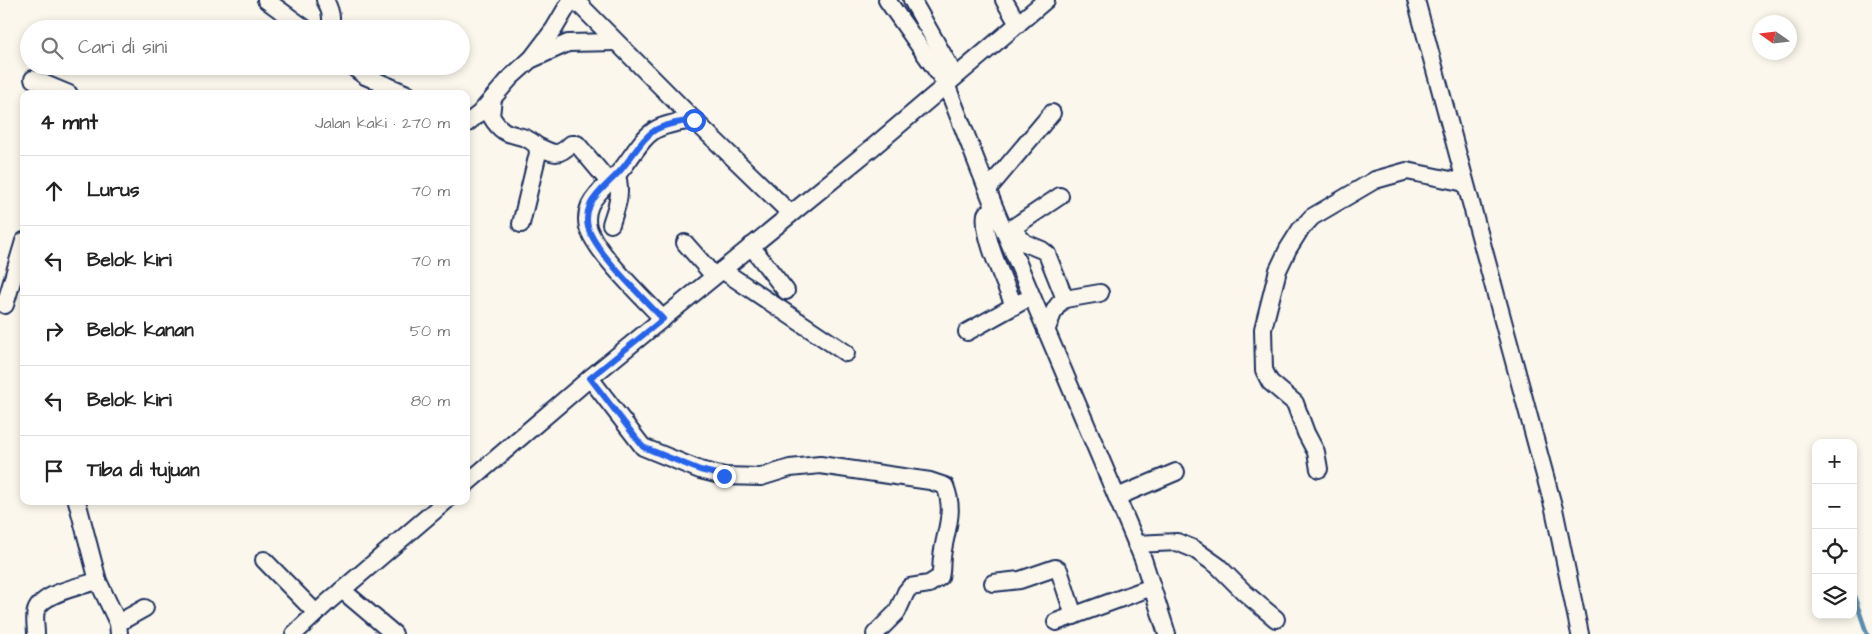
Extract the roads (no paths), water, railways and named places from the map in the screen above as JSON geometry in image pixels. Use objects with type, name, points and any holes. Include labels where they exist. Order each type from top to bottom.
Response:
[{"type":"street","points":[[266,0],[294,20]]},
{"type":"street","points":[[325,0],[330,10],[332,20]]},
{"type":"street","points":[[470,119],[530,60],[554,29],[571,0]]},
{"type":"street","points":[[575,0],[790,213]]},
{"type":"street","points":[[887,0],[950,80]]},
{"type":"street","points":[[912,0],[950,80],[995,209],[1009,231],[1032,297],[1136,544],[1152,587],[1166,634]]},
{"type":"street","points":[[1004,0],[1018,24]]},
{"type":"street","points":[[470,481],[590,378],[873,147],[1046,0]]},
{"type":"street","points":[[1416,0],[1554,509],[1580,634]]},
{"type":"street","points":[[530,60],[568,43],[616,42]]},
{"type":"street","points":[[364,75],[398,90]]},
{"type":"street","points":[[33,80],[59,90]]},
{"type":"street","points":[[493,98],[491,116],[496,124],[507,134],[526,138],[537,146],[558,153],[563,152],[571,144],[577,144],[613,178],[620,187],[611,224]]},
{"type":"street","points":[[988,189],[1052,113]]},
{"type":"street","points":[[663,319],[605,254],[588,228],[586,216],[597,194],[655,128],[669,123],[694,120]]},
{"type":"street","points":[[521,224],[538,152],[537,146]]},
{"type":"street","points":[[1319,469],[1316,452],[1306,434],[1295,403],[1270,382],[1264,370],[1263,329],[1278,270],[1288,249],[1300,230],[1312,217],[1375,180],[1407,171],[1465,183]]},
{"type":"street","points":[[1009,231],[1060,196]]},
{"type":"street","points":[[995,209],[986,214],[985,227],[1014,306]]},
{"type":"street","points":[[1009,231],[1025,243],[1047,254],[1065,299]]},
{"type":"street","points":[[685,243],[718,273],[846,353]]},
{"type":"street","points":[[751,246],[786,291]]},
{"type":"street","points":[[5,305],[20,255]]},
{"type":"street","points":[[1046,331],[1057,305],[1065,299],[1100,293]]},
{"type":"street","points":[[967,332],[1032,297]]},
{"type":"street","points":[[590,378],[643,447],[700,470],[724,476],[761,476],[790,468],[820,465],[930,481],[945,486],[950,498],[950,516],[941,559],[940,577],[929,584],[910,587],[899,609],[875,634]]},
{"type":"street","points":[[1116,497],[1176,472]]},
{"type":"street","points":[[78,505],[98,581],[118,629],[145,608]]},
{"type":"street","points":[[294,634],[441,505]]},
{"type":"street","points":[[1136,544],[1177,542],[1194,549],[1218,566],[1245,593],[1276,619]]},
{"type":"street","points":[[264,560],[316,613]]},
{"type":"street","points":[[993,583],[1020,580],[1055,568],[1059,570],[1074,616]]},
{"type":"street","points":[[36,634],[35,612],[40,603],[48,597],[98,581]]},
{"type":"street","points":[[1056,622],[1152,587]]},
{"type":"street","points":[[342,590],[394,634]]},
{"type":"waterway","points":[[1857,605],[1867,634]]}]
